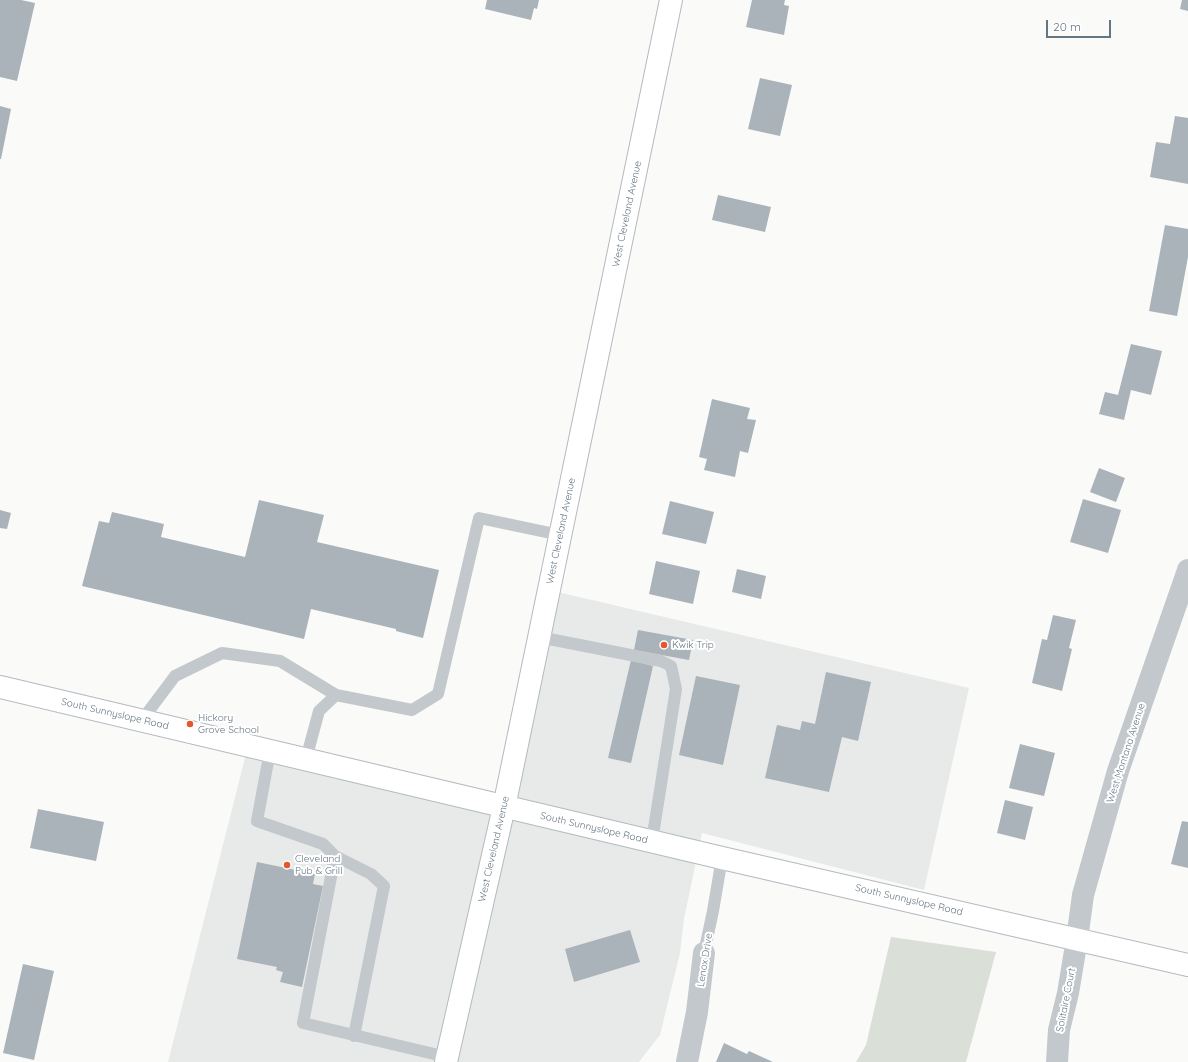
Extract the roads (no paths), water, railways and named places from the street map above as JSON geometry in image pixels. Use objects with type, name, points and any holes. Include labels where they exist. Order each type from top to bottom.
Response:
[{"type":"street","name":"West Cleveland Avenue","points":[[447,1059],[504,806],[671,0]]},
{"type":"street","name":"West Montana Avenue","points":[[1078,939],[1083,895],[1118,771],[1188,570]]},
{"type":"street","name":"South Sunnyslope Road","points":[[0,687],[722,858],[1188,965]]},
{"type":"street","name":"Solitaire Court","points":[[1057,1062],[1059,1030],[1068,993],[1078,939]]},
{"type":"street","name":"Lenox Drive","points":[[687,1062],[697,1012],[704,954]]},
{"type":"lane","points":[[142,720],[175,676],[222,654],[280,661],[336,695],[412,710],[438,694],[479,518],[560,535]]},
{"type":"lane","points":[[539,637],[661,662],[671,666],[676,689],[652,841]]},
{"type":"lane","points":[[306,760],[319,711],[336,695]]},
{"type":"lane","points":[[270,751],[257,821],[323,844],[335,856],[371,874],[384,886],[354,1036]]},
{"type":"lane","points":[[335,856],[303,1023],[447,1059]]},
{"type":"lane","name":"Lenox Drive","points":[[704,954],[722,858]]},
{"type":"place","name":"Kwik Trip","points":[[664,645]]},
{"type":"place","name":"Hickory Grove School","points":[[190,724]]},
{"type":"place","name":"Cleveland Pub & Grill","points":[[287,865]]}]
